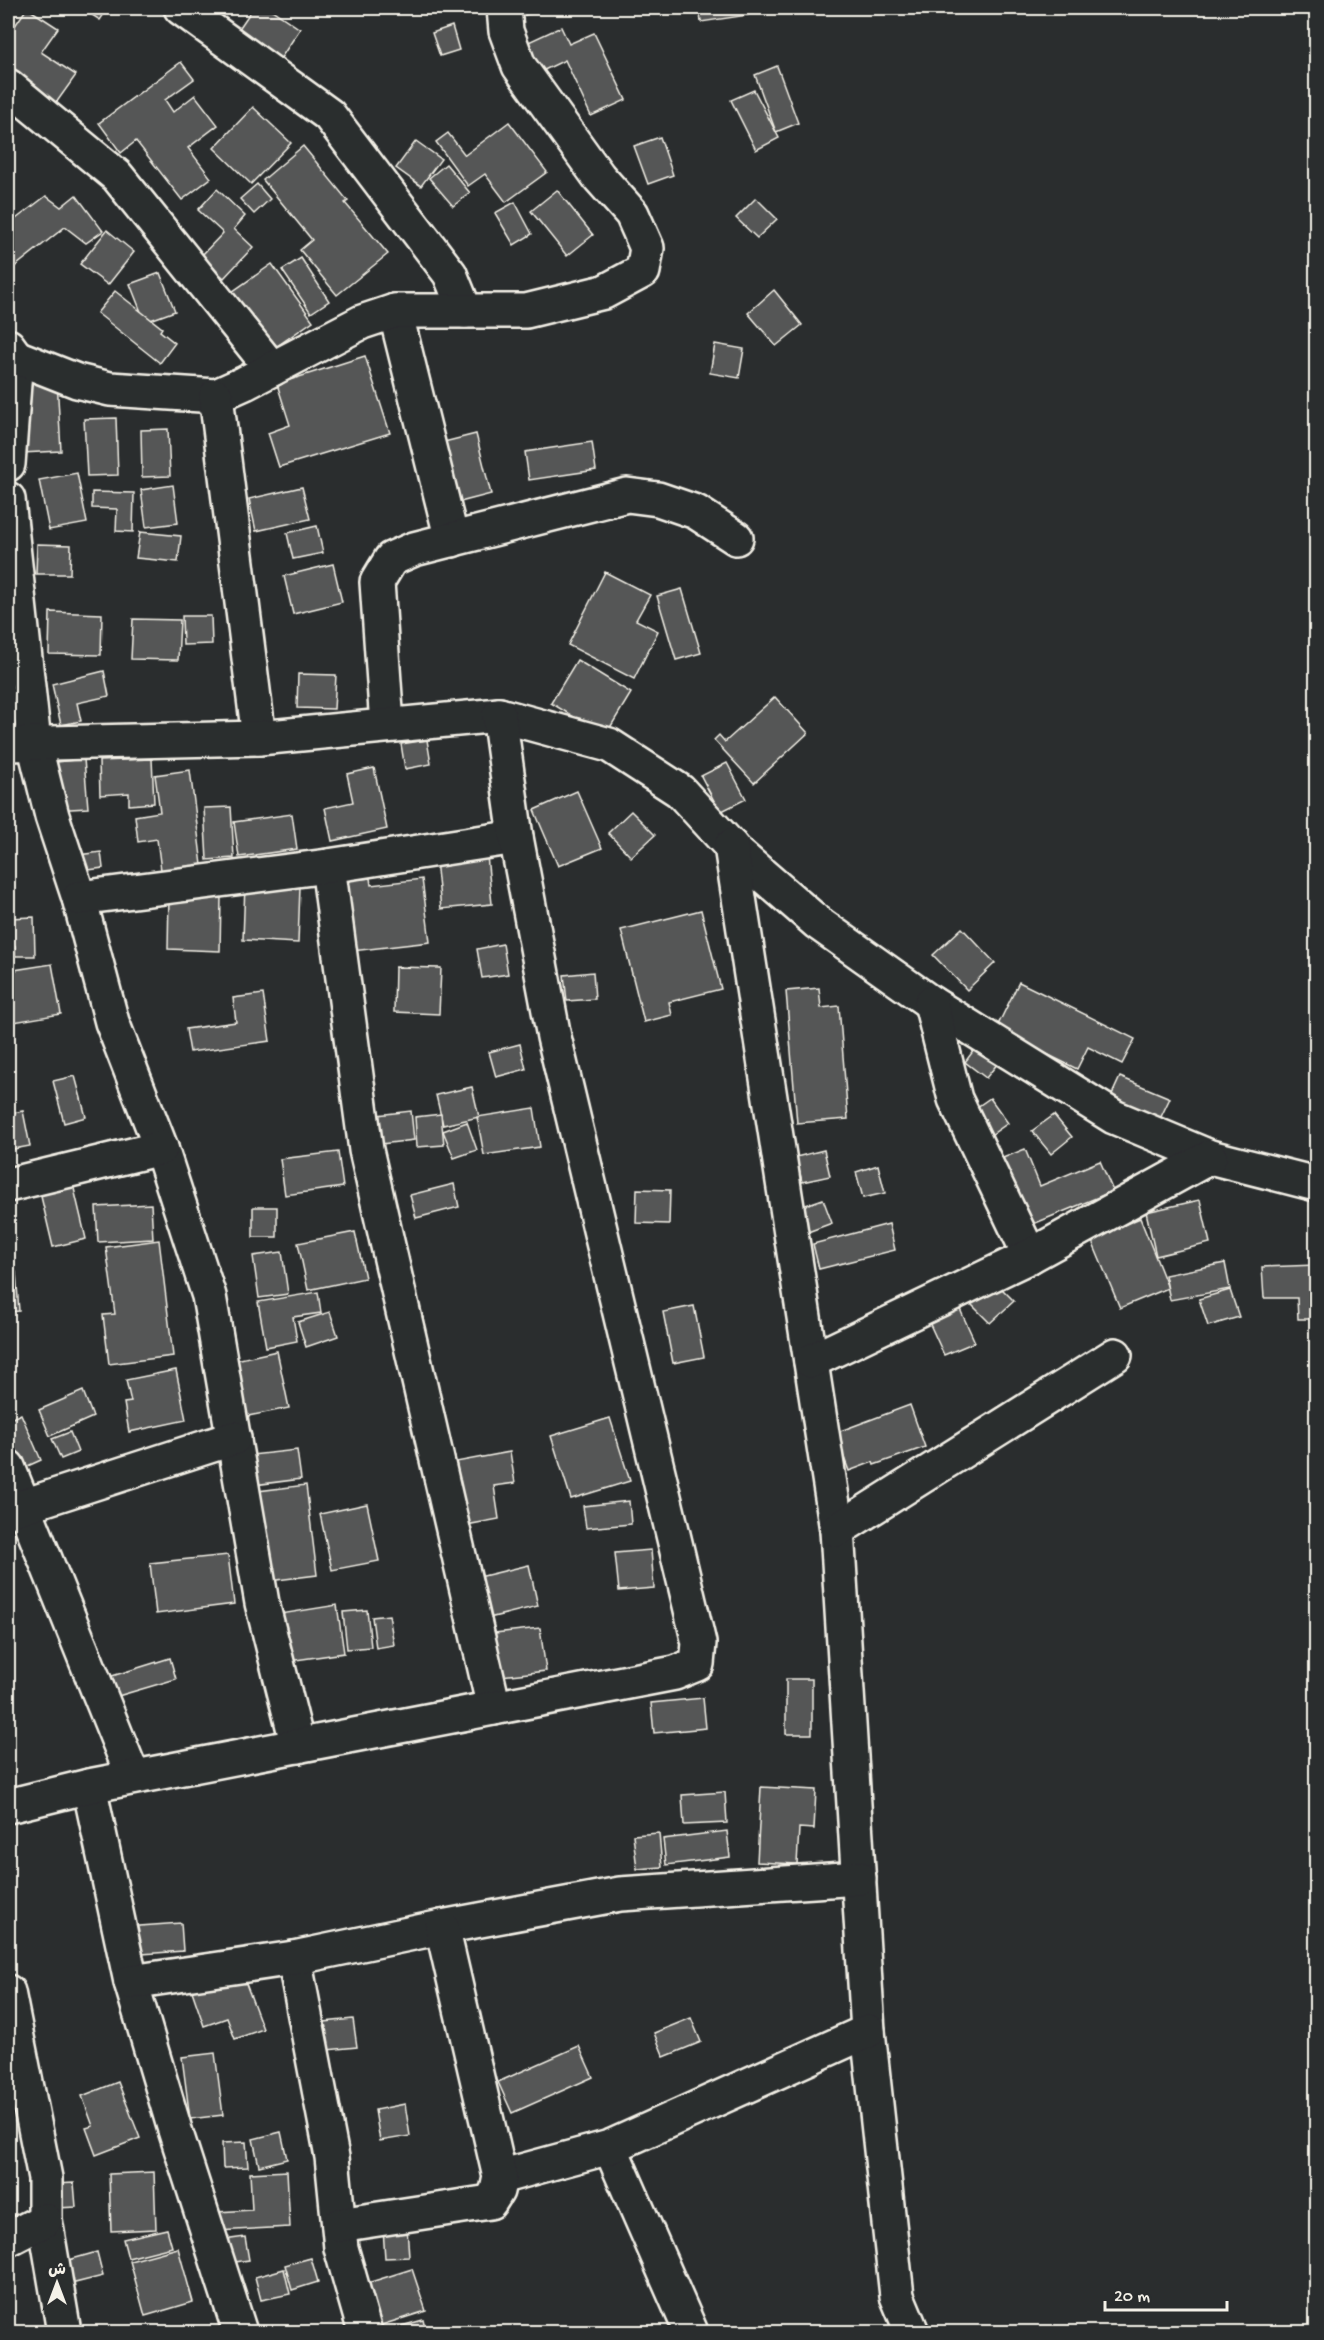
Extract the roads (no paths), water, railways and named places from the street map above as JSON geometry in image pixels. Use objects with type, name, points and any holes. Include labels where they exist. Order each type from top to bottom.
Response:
[{"type":"street","points":[[181,8],[329,115],[450,274],[465,310]]},
{"type":"street","points":[[8,464],[12,352],[77,381],[110,388],[216,396],[362,322],[395,310],[526,310],[604,292],[643,271],[647,248],[632,214],[599,177],[519,66],[506,31],[504,8]]},
{"type":"street","points":[[8,86],[117,176],[272,369]]},
{"type":"street","points":[[395,310],[452,540]]},
{"type":"street","points":[[216,396],[259,738]]},
{"type":"street","points":[[387,725],[377,582],[391,559],[414,549],[627,495],[658,499],[696,512],[736,538]]},
{"type":"street","points":[[8,499],[21,743],[52,816],[79,898],[112,1022],[161,1148],[209,1296],[262,1604],[298,1746]]},
{"type":"street","points":[[21,743],[259,738],[499,715],[609,745],[680,790],[731,846],[818,923],[931,1003],[1114,1117],[1210,1157],[1317,1184]]},
{"type":"street","points":[[8,1806],[133,1777],[675,1673],[697,1664],[699,1643],[554,1037],[516,837],[499,715]]},
{"type":"street","points":[[79,898],[328,866],[516,837]]},
{"type":"street","points":[[731,846],[837,1530],[868,2031],[897,2296],[912,2332]]},
{"type":"street","points":[[328,866],[366,1150],[494,1708]]},
{"type":"street","points":[[931,1003],[956,1099],[1030,1256]]},
{"type":"street","points":[[8,1185],[161,1148]]},
{"type":"street","points":[[811,1361],[1030,1256],[1210,1157]]},
{"type":"street","points":[[837,1530],[1115,1355]]},
{"type":"street","points":[[15,1508],[234,1438]]},
{"type":"street","points":[[8,1467],[15,1508],[133,1777]]},
{"type":"street","points":[[89,1786],[131,1982],[175,2130],[240,2332]]},
{"type":"street","points":[[131,1982],[294,1958],[442,1927],[620,1894],[859,1878]]},
{"type":"street","points":[[339,2225],[490,2202],[497,2191],[500,2177],[442,1927]]},
{"type":"street","points":[[294,1958],[332,2157],[341,2248],[365,2332]]},
{"type":"street","points":[[8,1992],[18,2101],[45,2178],[45,2220],[64,2332]]},
{"type":"street","points":[[500,2177],[610,2146],[868,2031]]},
{"type":"street","points":[[610,2146],[692,2332]]},
{"type":"street","points":[[8,2240],[45,2220]]}]
